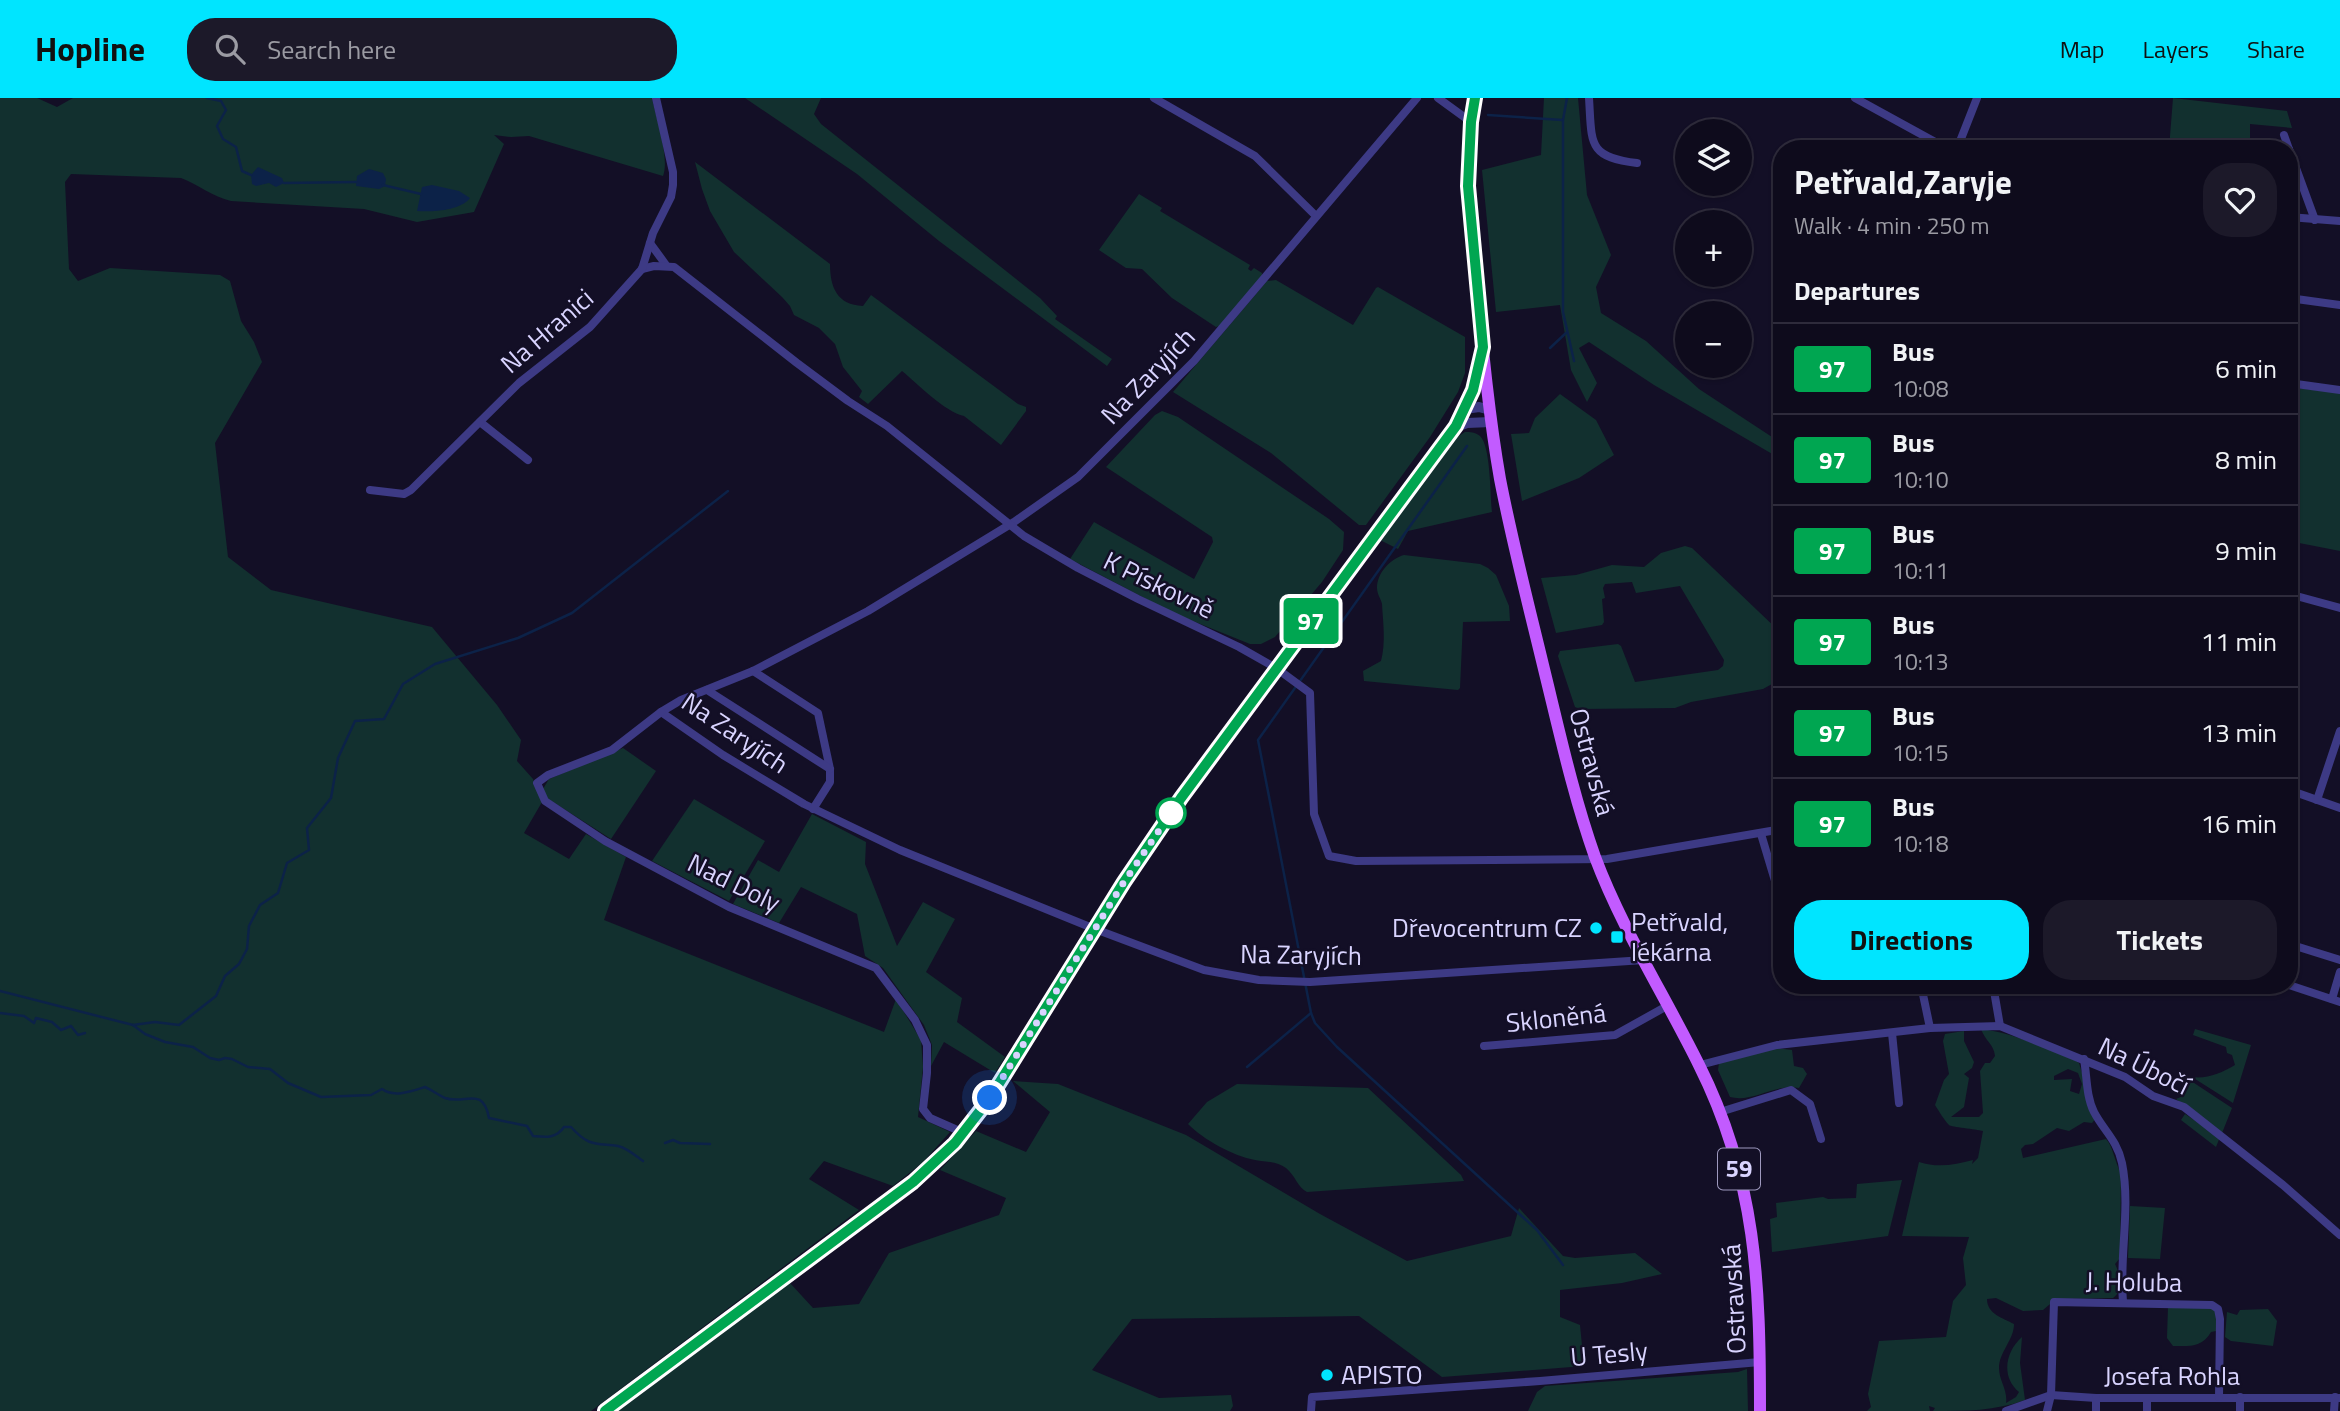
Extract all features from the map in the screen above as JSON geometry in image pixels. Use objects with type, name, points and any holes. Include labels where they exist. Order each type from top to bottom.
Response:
[{"type":"main road","name":"Ostravská","points":[[1475,98],[1468,186],[1490,416],[1518,562],[1564,753],[1596,859],[1625,924],[1700,1066],[1720,1112],[1738,1166],[1753,1232],[1759,1294],[1760,1411]]},
{"type":"street","name":"Na Hranici","points":[[370,490],[404,494],[411,490],[519,383],[590,327],[642,269],[657,224],[668,205],[673,185],[673,172],[656,98]]},
{"type":"street","points":[[1154,98],[1255,156],[1316,216]]},
{"type":"street","name":"Na Zaryjích","points":[[1417,98],[1195,361],[1078,477],[1009,525],[868,611],[753,671],[681,700],[661,712],[723,755],[813,809],[900,850],[1204,970],[1259,980],[1310,982],[1644,960]]},
{"type":"street","points":[[1438,98],[1471,122]]},
{"type":"street","points":[[1589,98],[1591,137],[1600,152],[1612,160],[1637,163]]},
{"type":"street","points":[[1855,98],[1932,140]]},
{"type":"street","points":[[1961,140],[1977,98]]},
{"type":"street","points":[[2284,135],[2286,140]]},
{"type":"street","points":[[2298,173],[2315,219]]},
{"type":"street","points":[[2298,218],[2340,221]]},
{"type":"street","name":"K Pískovně","points":[[650,243],[667,265],[681,272],[807,371],[887,426],[996,511],[1009,525],[1078,568],[1183,622],[1239,647],[1276,668],[1310,693],[1314,814],[1329,856],[1356,861],[1596,859]]},
{"type":"street","points":[[642,269],[667,265]]},
{"type":"street","points":[[2298,299],[2340,305]]},
{"type":"street","points":[[605,1411],[913,1182],[964,1133],[1010,1067],[1095,929],[1181,798],[1456,426],[1476,379],[1483,347]]},
{"type":"street","points":[[2298,384],[2340,390]]},
{"type":"street","points":[[1465,409],[1479,407],[1490,416]]},
{"type":"street","points":[[1456,426],[1490,416]]},
{"type":"street","points":[[480,422],[528,460]]},
{"type":"street","points":[[2298,596],[2340,608]]},
{"type":"street","points":[[753,671],[818,713],[830,769],[830,782],[813,809]]},
{"type":"street","points":[[707,690],[830,769]]},
{"type":"street","name":"Nad Doly","points":[[661,712],[612,750],[548,775],[537,783],[545,801],[605,841],[729,907],[876,968],[915,1020],[926,1045],[927,1073],[923,1109],[930,1118],[964,1133]]},
{"type":"street","points":[[2317,800],[2340,731]]},
{"type":"street","points":[[2298,793],[2340,808]]},
{"type":"street","points":[[1596,859],[1773,831]]},
{"type":"street","points":[[1761,834],[1773,874]]},
{"type":"street","points":[[2298,947],[2340,960]]},
{"type":"street","points":[[2298,988],[2336,1000],[2340,972]]},
{"type":"street","points":[[1923,994],[1930,1028]]},
{"type":"street","points":[[1995,994],[2000,1026]]},
{"type":"street","name":"Skloněná","points":[[1484,1046],[1615,1035],[1667,1006]]},
{"type":"street","name":"Na Úbočí","points":[[1700,1066],[1777,1045],[1930,1028],[2000,1026],[2125,1077],[2153,1096],[2184,1108],[2283,1185],[2340,1235]]},
{"type":"street","points":[[1892,1033],[1899,1103]]},
{"type":"street","points":[[2084,1059],[2090,1100],[2094,1111],[2116,1142],[2125,1182],[2123,1302]]},
{"type":"street","points":[[1720,1112],[1791,1090],[1810,1104],[1821,1139]]},
{"type":"street","name":"J. Holuba","points":[[2051,1395],[2054,1302],[2123,1302],[2212,1305],[2218,1309],[2219,1396]]},
{"type":"street","name":"U Tesly","points":[[1311,1411],[1312,1396],[1527,1382],[1760,1362]]},
{"type":"street","points":[[2048,1411],[2051,1395]]},
{"type":"street","name":"Josefa Rohla","points":[[2006,1411],[2051,1395],[2096,1398],[2337,1398]]},
{"type":"street","points":[[2240,1397],[2240,1411]]},
{"type":"street","points":[[2096,1398],[2096,1411]]},
{"type":"street","points":[[2147,1398],[2147,1411]]},
{"type":"street","points":[[2334,1411],[2337,1398]]},
{"type":"green space","points":[[0,98],[37,98],[57,107],[73,98],[652,98],[664,149],[663,176],[529,136],[494,135],[504,144],[474,212],[417,222],[364,209],[231,201],[181,178],[71,174],[65,182],[69,269],[78,281],[110,268],[220,275],[230,281],[241,321],[262,362],[215,443],[228,557],[271,590],[432,627],[497,705],[521,740],[517,761],[533,779],[542,802],[524,833],[569,859],[586,834],[626,857],[604,920],[884,1032],[896,999],[921,1040],[923,1067],[918,1117],[950,1132],[923,1162],[893,1186],[824,1161],[809,1179],[859,1210],[591,1411],[0,1411]]},
{"type":"green space","points":[[745,98],[821,98],[814,114],[821,124],[1040,298],[1057,316],[1055,319],[1112,359],[1107,366],[939,241],[857,174]]},
{"type":"green space","points":[[1544,98],[1578,98],[1587,195],[1611,255],[1596,287],[1601,313],[1646,341],[1675,367],[1675,378],[1687,378],[1699,389],[1773,438],[1773,454],[1654,385],[1589,342],[1579,348],[1597,383],[1587,402],[1571,370],[1560,305],[1496,312],[1482,170],[1541,155]]},
{"type":"green space","points":[[2173,98],[2287,111],[2292,128],[2250,124],[2250,140],[2170,140]]},
{"type":"green space","points":[[695,162],[830,264],[834,287],[841,298],[854,305],[863,306],[871,295],[1018,404],[1026,407],[1026,411],[1001,445],[964,416],[940,403],[902,371],[868,404],[859,397],[862,391],[843,367],[835,344],[819,328],[794,315],[782,297],[734,252],[710,211]]},
{"type":"green space","points":[[1139,194],[1162,208],[1160,211],[1250,265],[1248,269],[1251,271],[1254,268],[1262,273],[1222,325],[1216,327],[1172,298],[1142,269],[1126,268],[1099,250]]},
{"type":"green space","points":[[1276,280],[1353,325],[1378,287],[1465,337],[1465,373],[1458,392],[1430,437],[1366,525],[1359,525],[1271,453],[1173,392],[1267,281]]},
{"type":"green space","points":[[2298,388],[2340,393],[2340,551],[2298,543]]},
{"type":"green space","points":[[1560,394],[1596,420],[1614,455],[1579,478],[1522,501],[1511,434],[1529,433],[1535,418]]},
{"type":"green space","points":[[1162,411],[1178,417],[1329,519],[1344,532],[1343,550],[1322,582],[1275,637],[1261,644],[1250,644],[1173,613],[1070,559],[1094,522],[1194,579],[1213,542],[1212,537],[1106,467],[1155,415]]},
{"type":"green space","points":[[1465,432],[1480,436],[1484,442],[1492,512],[1408,531],[1398,549],[1380,540],[1454,439]]},
{"type":"green space","points":[[1685,546],[1692,548],[1773,625],[1773,683],[1763,689],[1691,702],[1675,708],[1575,707],[1558,656],[1560,651],[1618,644],[1635,682],[1718,670],[1723,666],[1724,660],[1680,586],[1636,593],[1632,582],[1605,584],[1602,625],[1556,633],[1541,578],[1576,575],[1612,565],[1644,567],[1661,553]]},
{"type":"green space","points":[[1404,555],[1480,564],[1496,575],[1509,606],[1510,621],[1463,622],[1458,690],[1364,681],[1363,671],[1381,661],[1383,654],[1382,604],[1377,588],[1379,577],[1389,563]]},
{"type":"green space","points":[[623,748],[656,771],[611,839],[547,798],[543,789],[549,779]]},
{"type":"green space","points":[[694,799],[765,841],[729,901],[652,861]]},
{"type":"green space","points":[[812,814],[866,842],[865,864],[897,946],[923,902],[955,919],[926,972],[962,998],[957,1022],[1005,1057],[995,1073],[944,1042],[931,1066],[932,1045],[924,1025],[883,968],[865,956],[857,914],[801,887],[779,923],[733,904],[758,860],[779,872]]},
{"type":"green space","points":[[1981,1029],[2016,1037],[2079,1063],[2096,1118],[2092,1123],[2084,1122],[2069,1131],[2057,1128],[2021,1149],[2023,1158],[2106,1139],[2121,1173],[2120,1258],[2115,1264],[2119,1291],[2113,1298],[2056,1299],[2043,1310],[2023,1311],[1996,1298],[1987,1299],[1993,1312],[2014,1324],[1999,1368],[2006,1403],[2019,1392],[2009,1379],[2007,1364],[2012,1350],[2022,1337],[2020,1363],[2025,1400],[1980,1410],[1933,1411],[1935,1408],[1929,1406],[1930,1411],[1867,1411],[1871,1407],[1868,1394],[1879,1341],[1946,1337],[1953,1301],[1966,1285],[1963,1258],[1969,1237],[1902,1236],[1919,1162],[1946,1165],[1973,1160],[1972,1164],[1978,1158],[1983,1131],[1949,1125],[1935,1105],[1949,1074],[1943,1041],[1945,1034],[1964,1031],[1964,1041],[1974,1062],[1972,1068],[1964,1074],[1969,1078],[1964,1107],[1951,1117],[1979,1117],[1983,1113],[1980,1071],[1985,1063],[1990,1063],[1995,1056]],"holes":[[[2068,1069],[2078,1073],[2082,1084],[2079,1094],[2070,1091],[2072,1079],[2054,1080],[2054,1076]]]},
{"type":"green space","points":[[2195,1029],[2251,1045],[2233,1103],[2192,1077],[2214,1075],[2235,1065],[2226,1047],[2193,1035]]},
{"type":"green space","points":[[1776,1048],[1792,1050],[1794,1066],[1803,1068],[1807,1074],[1799,1088],[1781,1088],[1747,1097],[1730,1097],[1718,1070],[1719,1063]]},
{"type":"green space","points":[[2188,1079],[2232,1108],[2222,1133],[2176,1099],[2186,1092],[2184,1086]]},
{"type":"green space","points":[[1013,1081],[1058,1084],[1186,1135],[1320,1214],[1407,1261],[1511,1236],[1519,1208],[1563,1256],[1575,1258],[1635,1253],[1662,1274],[1622,1283],[1560,1290],[1560,1317],[1580,1325],[1584,1366],[1442,1377],[1359,1316],[1132,1319],[1092,1370],[1159,1398],[1231,1395],[1233,1406],[1230,1411],[618,1411],[790,1283],[813,1308],[859,1304],[889,1253],[999,1215],[1006,1198],[940,1170],[976,1131],[1026,1152],[1050,1112]]},
{"type":"green space","points":[[1237,1084],[1368,1088],[1461,1175],[1464,1181],[1307,1192],[1283,1166],[1228,1151],[1202,1136],[1188,1124],[1207,1102]]},
{"type":"green space","points":[[2185,1114],[2220,1137],[2216,1147],[2181,1120]]},
{"type":"green space","points":[[1902,1180],[1888,1236],[1772,1252],[1770,1219],[1777,1217],[1776,1203],[1823,1197],[1856,1198],[1857,1184]]},
{"type":"green space","points":[[2130,1206],[2165,1208],[2160,1259],[2128,1258]]},
{"type":"green space","points":[[2168,1307],[2211,1307],[2217,1312],[2216,1331],[2199,1343],[2173,1346],[2167,1338]]},
{"type":"green space","points":[[2268,1309],[2277,1321],[2273,1346],[2231,1341],[2225,1337],[2227,1312],[2237,1315],[2240,1310]]},
{"type":"green space","points":[[1747,1369],[1748,1411],[1528,1411],[1537,1392],[1545,1386],[1738,1372]]},
{"type":"water","points":[[258,167],[282,178],[284,183],[276,187],[269,183],[256,186],[252,184],[251,175]]},
{"type":"water","points":[[369,169],[383,173],[385,186],[379,189],[356,186],[357,176]]},
{"type":"water","points":[[432,185],[459,191],[470,198],[453,208],[417,211],[422,187]]},
{"type":"waterway","points":[[207,98],[221,101],[226,110],[217,126],[223,139],[236,147],[242,171],[251,175]]},
{"type":"waterway","points":[[1567,98],[1563,120],[1563,312],[1574,361]]},
{"type":"waterway","points":[[1488,115],[1562,120]]},
{"type":"waterway","points":[[284,183],[356,182]]},
{"type":"waterway","points":[[383,185],[421,194]]},
{"type":"waterway","points":[[1550,348],[1566,333]]},
{"type":"waterway","points":[[1467,446],[1258,740],[1315,1023],[1337,1047],[1537,1230],[1563,1265]]},
{"type":"waterway","points":[[0,991],[133,1025],[155,1022],[179,1025],[216,996],[225,976],[239,964],[247,949],[249,926],[260,905],[278,893],[287,863],[309,850],[307,828],[331,798],[338,758],[355,721],[384,719],[403,684],[435,664],[518,638],[572,613],[728,491]]},
{"type":"waterway","points":[[0,1013],[24,1016],[34,1023],[36,1018],[52,1022],[61,1030],[71,1026],[78,1035],[85,1033]]},
{"type":"waterway","points":[[1247,1067],[1311,1013]]},
{"type":"waterway","points":[[133,1025],[145,1034],[165,1042],[193,1047],[210,1058],[232,1059],[248,1067],[270,1069],[288,1083],[321,1097],[371,1095],[382,1089],[403,1093],[425,1087],[452,1100],[478,1099],[486,1108],[489,1118],[527,1126],[533,1136],[550,1136],[557,1134],[564,1127],[571,1127],[588,1141],[621,1147],[643,1161]]},
{"type":"waterway","points":[[665,1143],[673,1140],[680,1143],[710,1144]]},
{"type":"bus line","name":"97","points":[[605,1411],[913,1182],[964,1133],[990,1098],[1124,882],[1181,798],[1456,426],[1473,390],[1483,347],[1468,186],[1475,98]]},
{"type":"place","name":"Dřevocentrum CZ","points":[[1596,928]]},
{"type":"place","name":"Petřvald, lékárna","points":[[1617,937]]},
{"type":"place","name":"APISTO","points":[[1327,1375]]},
{"type":"route","points":[[990,1098],[1124,882],[1171,813]]}]
